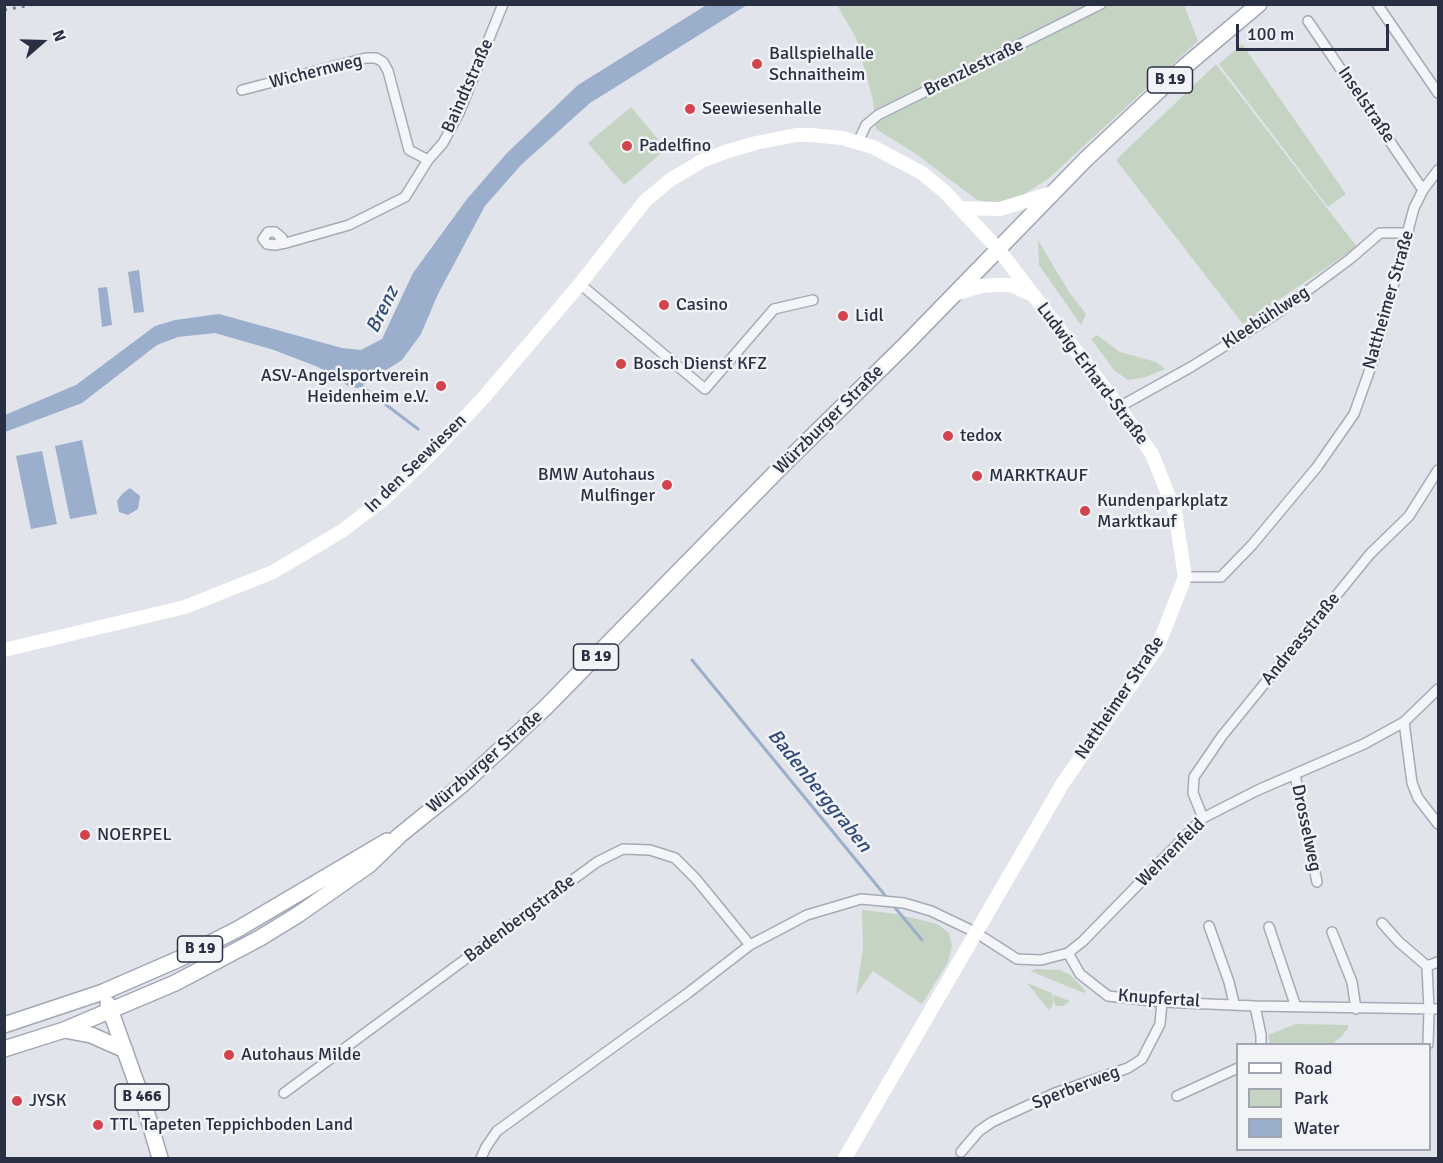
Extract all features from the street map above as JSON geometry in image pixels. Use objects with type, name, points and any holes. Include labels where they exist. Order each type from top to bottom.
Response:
[{"type":"main road","name":"Würzburger Straße","points":[[110,1011],[175,983],[260,938],[354,877],[379,857],[400,835],[463,784],[546,707],[781,467],[999,250],[1052,193],[1183,68],[1259,4]]},
{"type":"main road","name":"Würzburger Straße","points":[[103,992],[179,959],[238,929],[400,835]]},
{"type":"main road","name":"B 466","points":[[103,992],[145,1107],[160,1158]]},
{"type":"main road","name":"B 19","points":[[4,1025],[103,992]]},
{"type":"main road","name":"B 19","points":[[4,1049],[64,1030],[110,1011]]},
{"type":"main road","name":"B 19","points":[[64,1030],[91,1035],[125,1050]]},
{"type":"street","name":"Baindtstraße","points":[[275,245],[349,225],[405,197],[428,160],[443,143],[459,113],[503,4]]},
{"type":"street","name":"Brenzlestraße","points":[[858,142],[866,124],[878,115],[1101,4]]},
{"type":"street","points":[[1377,4],[1438,93]]},
{"type":"street","name":"Inselstraße","points":[[1308,21],[1423,190]]},
{"type":"street","name":"Wichernweg","points":[[242,90],[366,58],[376,58],[383,62],[388,71],[409,150],[428,160]]},
{"type":"street","name":"In den Seewiesen","points":[[4,650],[185,607],[273,572],[342,531],[385,498],[430,455],[503,375],[580,284],[645,201],[670,180],[702,161],[756,143],[796,135],[842,138],[858,142],[887,153],[922,173],[945,192],[999,250]]},
{"type":"street","name":"Nattheimer Straße","points":[[845,1158],[1063,783],[1158,646],[1185,577],[1221,577],[1252,545],[1317,467],[1354,414],[1374,358],[1414,208],[1423,190],[1438,171]]},
{"type":"street","points":[[960,208],[1000,209],[1052,193]]},
{"type":"street","name":"Kleebühlweg","points":[[1119,407],[1191,367],[1276,314],[1350,259],[1380,233],[1409,233]]},
{"type":"street","name":"Ludwig-Erhard-Straße","points":[[999,250],[1119,407],[1152,454],[1175,512],[1185,577]]},
{"type":"street","points":[[580,284],[705,389],[774,309],[813,300]]},
{"type":"street","points":[[955,294],[981,286],[1011,285],[1033,295]]},
{"type":"street","name":"Andreasstraße","points":[[1203,818],[1193,793],[1194,777],[1222,735],[1370,554],[1409,516],[1438,470]]},
{"type":"street","name":"Wehrenfeld","points":[[975,932],[1017,959],[1041,960],[1068,953],[1083,941],[1203,818],[1258,790],[1364,744],[1404,722],[1438,689]]},
{"type":"street","points":[[1404,722],[1412,783],[1418,798],[1438,824]]},
{"type":"street","name":"Drosselweg","points":[[1295,775],[1317,882]]},
{"type":"street","name":"Badenbergstraße","points":[[284,1093],[597,862],[623,849],[650,850],[675,858],[696,879],[750,945]]},
{"type":"street","points":[[481,1158],[497,1131],[688,993],[750,945],[807,915],[861,899],[904,903],[931,911],[975,932]]},
{"type":"street","points":[[1382,923],[1399,942],[1427,966],[1434,1010],[1428,1043]]},
{"type":"street","points":[[1209,926],[1234,1003]]},
{"type":"street","points":[[1269,927],[1296,1007]]},
{"type":"street","points":[[1332,932],[1352,982],[1356,1009]]},
{"type":"street","name":"Knupfertal","points":[[1068,953],[1080,975],[1108,996],[1162,1002],[1234,1003],[1255,1006],[1434,1010]]},
{"type":"street","points":[[1427,966],[1438,962]]},
{"type":"street","name":"Sperberweg","points":[[961,1152],[979,1131],[992,1122],[1055,1093],[1128,1068],[1142,1059],[1160,1024],[1162,1002]]},
{"type":"street","points":[[1255,1006],[1261,1043]]},
{"type":"street","points":[[1177,1096],[1236,1069]]},
{"type":"green space","points":[[837,5],[1184,5],[1198,41],[1049,178],[1014,201],[993,204],[977,200],[916,154],[876,129],[873,100],[856,38]]},
{"type":"green space","points":[[1242,44],[1346,194],[1328,207],[1219,64]]},
{"type":"green space","points":[[1216,64],[1357,247],[1243,324],[1116,160]]},
{"type":"green space","name":"Padelfino","points":[[631,107],[666,149],[624,185],[588,143]]},
{"type":"green space","points":[[1038,240],[1069,292],[1086,314],[1081,325],[1039,265]]},
{"type":"green space","points":[[1097,335],[1120,352],[1156,362],[1165,369],[1146,377],[1128,380],[1115,371],[1091,339]]},
{"type":"green space","points":[[862,910],[897,914],[937,924],[949,933],[952,946],[948,962],[922,1004],[873,971],[856,995],[863,948]]},
{"type":"green space","points":[[1060,970],[1069,974],[1086,991],[1084,993],[1030,971]]},
{"type":"green space","points":[[1027,983],[1052,993],[1053,999],[1054,995],[1070,1001],[1063,1006],[1056,1006],[1053,1000],[1053,1005],[1049,1010]]},
{"type":"green space","points":[[1296,1024],[1348,1025],[1341,1037],[1333,1043],[1270,1043],[1268,1035]]},
{"type":"water","points":[[708,4],[747,5],[590,103],[521,165],[485,206],[438,294],[421,334],[402,360],[358,388],[348,386],[318,367],[274,350],[215,333],[178,337],[157,345],[82,403],[5,432],[5,415],[76,385],[155,326],[175,320],[219,314],[342,348],[361,350],[382,339],[413,273],[467,199],[507,153],[578,85]]},
{"type":"water","points":[[139,270],[144,312],[134,313],[128,272]]},
{"type":"water","points":[[107,287],[112,325],[102,327],[98,288]]},
{"type":"water","points":[[82,440],[97,514],[70,519],[55,446]]},
{"type":"water","points":[[42,451],[57,524],[31,529],[16,456]]},
{"type":"water","points":[[130,488],[140,496],[138,509],[128,515],[119,512],[117,501]]},
{"type":"waterway","name":"Badenberggraben","points":[[360,385],[418,429]]},
{"type":"waterway","name":"Badenberggraben","points":[[692,660],[888,899]]},
{"type":"waterway","name":"Badenberggraben","points":[[892,904],[922,940]]},
{"type":"railway","points":[[4,10],[36,4]]},
{"type":"place","name":"Ballspielhalle Schnaitheim","points":[[757,64]]},
{"type":"place","name":"Seewiesenhalle","points":[[690,109]]},
{"type":"place","name":"Padelfino","points":[[627,146]]},
{"type":"place","name":"Casino","points":[[664,305]]},
{"type":"place","name":"Lidl","points":[[843,316]]},
{"type":"place","name":"Bosch Dienst KFZ","points":[[621,364]]},
{"type":"place","name":"ASV-Angelsportverein Heidenheim e.V.","points":[[441,386]]},
{"type":"place","name":"tedox","points":[[948,436]]},
{"type":"place","name":"MARKTKAUF","points":[[977,476]]},
{"type":"place","name":"BMW Autohaus Mulfinger","points":[[667,485]]},
{"type":"place","name":"Kundenparkplatz Marktkauf","points":[[1085,511]]},
{"type":"place","name":"NOERPEL","points":[[85,835]]},
{"type":"place","name":"Autohaus Milde","points":[[229,1055]]},
{"type":"place","name":"JYSK","points":[[17,1101]]},
{"type":"place","name":"TTL Tapeten Teppichboden Land","points":[[98,1125]]},
{"type":"water label","name":"Brenz","points":[[383,310]]}]
